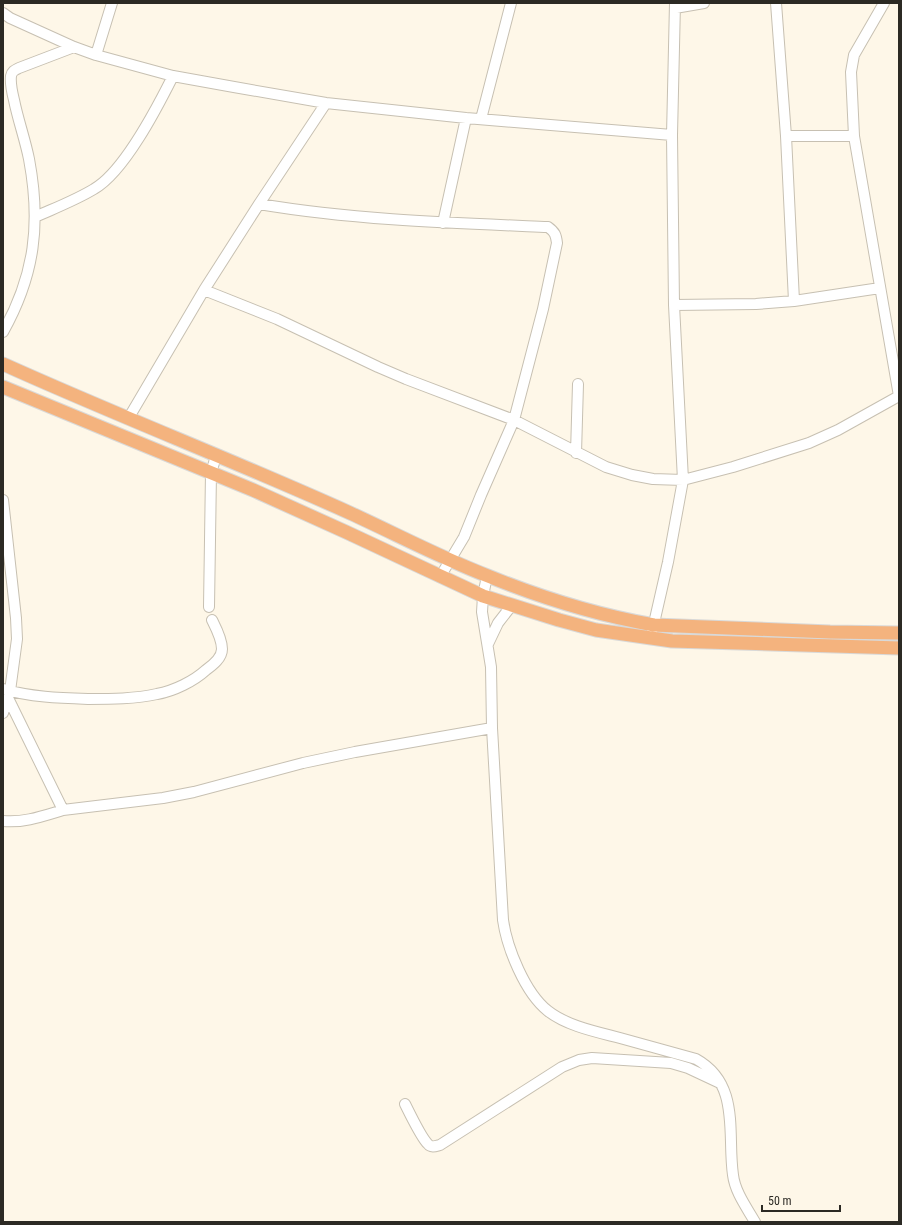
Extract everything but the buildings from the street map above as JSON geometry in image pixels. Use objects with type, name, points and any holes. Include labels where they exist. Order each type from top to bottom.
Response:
[{"type":"main road","points":[[3,364],[128,419],[350,513],[450,560],[541,597],[606,615],[654,625],[822,632],[899,633]]},
{"type":"main road","points":[[3,387],[339,528],[483,596],[596,630],[672,641],[899,648]]},
{"type":"street","points":[[96,55],[112,3]]},
{"type":"street","points":[[481,119],[511,3]]},
{"type":"street","points":[[650,638],[668,562],[683,480],[674,305],[672,135],[675,6],[704,3]]},
{"type":"street","points":[[776,3],[786,136],[794,301]]},
{"type":"street","points":[[204,290],[277,319],[406,379],[514,420],[606,467],[632,475],[653,479],[683,480],[733,467],[809,443],[838,430],[899,396],[854,136],[851,72],[854,55],[884,3]]},
{"type":"street","points":[[3,13],[10,18],[74,47],[96,55],[173,76],[326,103],[466,118],[672,135]]},
{"type":"street","points":[[3,332],[11,318],[25,282],[31,261],[36,217],[32,177],[11,84],[11,75],[19,68],[74,47]]},
{"type":"street","points":[[36,217],[95,189],[112,174],[157,108],[173,76]]},
{"type":"street","points":[[128,419],[204,290],[326,103]]},
{"type":"street","points":[[443,223],[466,118]]},
{"type":"street","points":[[786,136],[854,136]]},
{"type":"street","points":[[259,204],[295,210],[369,218],[443,223],[548,227],[554,231],[557,243],[514,420],[464,537],[440,577]]},
{"type":"street","points":[[674,305],[756,304],[794,301],[880,288]]},
{"type":"street","points":[[576,453],[578,384]]},
{"type":"street","points":[[209,607],[211,473],[216,456]]},
{"type":"street","points":[[3,500],[17,639],[3,713]]},
{"type":"street","points":[[487,576],[483,596],[482,612],[491,667],[492,728],[504,932],[514,959],[529,989],[538,1001],[549,1012],[564,1021],[596,1032],[696,1059],[714,1072],[730,1109],[733,1176],[738,1190],[755,1222]]},
{"type":"street","points":[[488,644],[498,622],[512,605]]},
{"type":"street","points":[[7,692],[60,698],[116,699],[158,694],[173,689],[204,672],[217,660],[221,654],[222,648],[220,640],[212,620]]},
{"type":"street","points":[[7,692],[63,810]]},
{"type":"street","points":[[3,821],[25,820],[63,810],[163,798],[194,792],[303,763],[354,752],[492,728]]},
{"type":"street","points":[[405,1104],[424,1139],[428,1145],[433,1147],[440,1145],[562,1068],[578,1060],[603,1058],[671,1063],[688,1068],[720,1083]]}]
